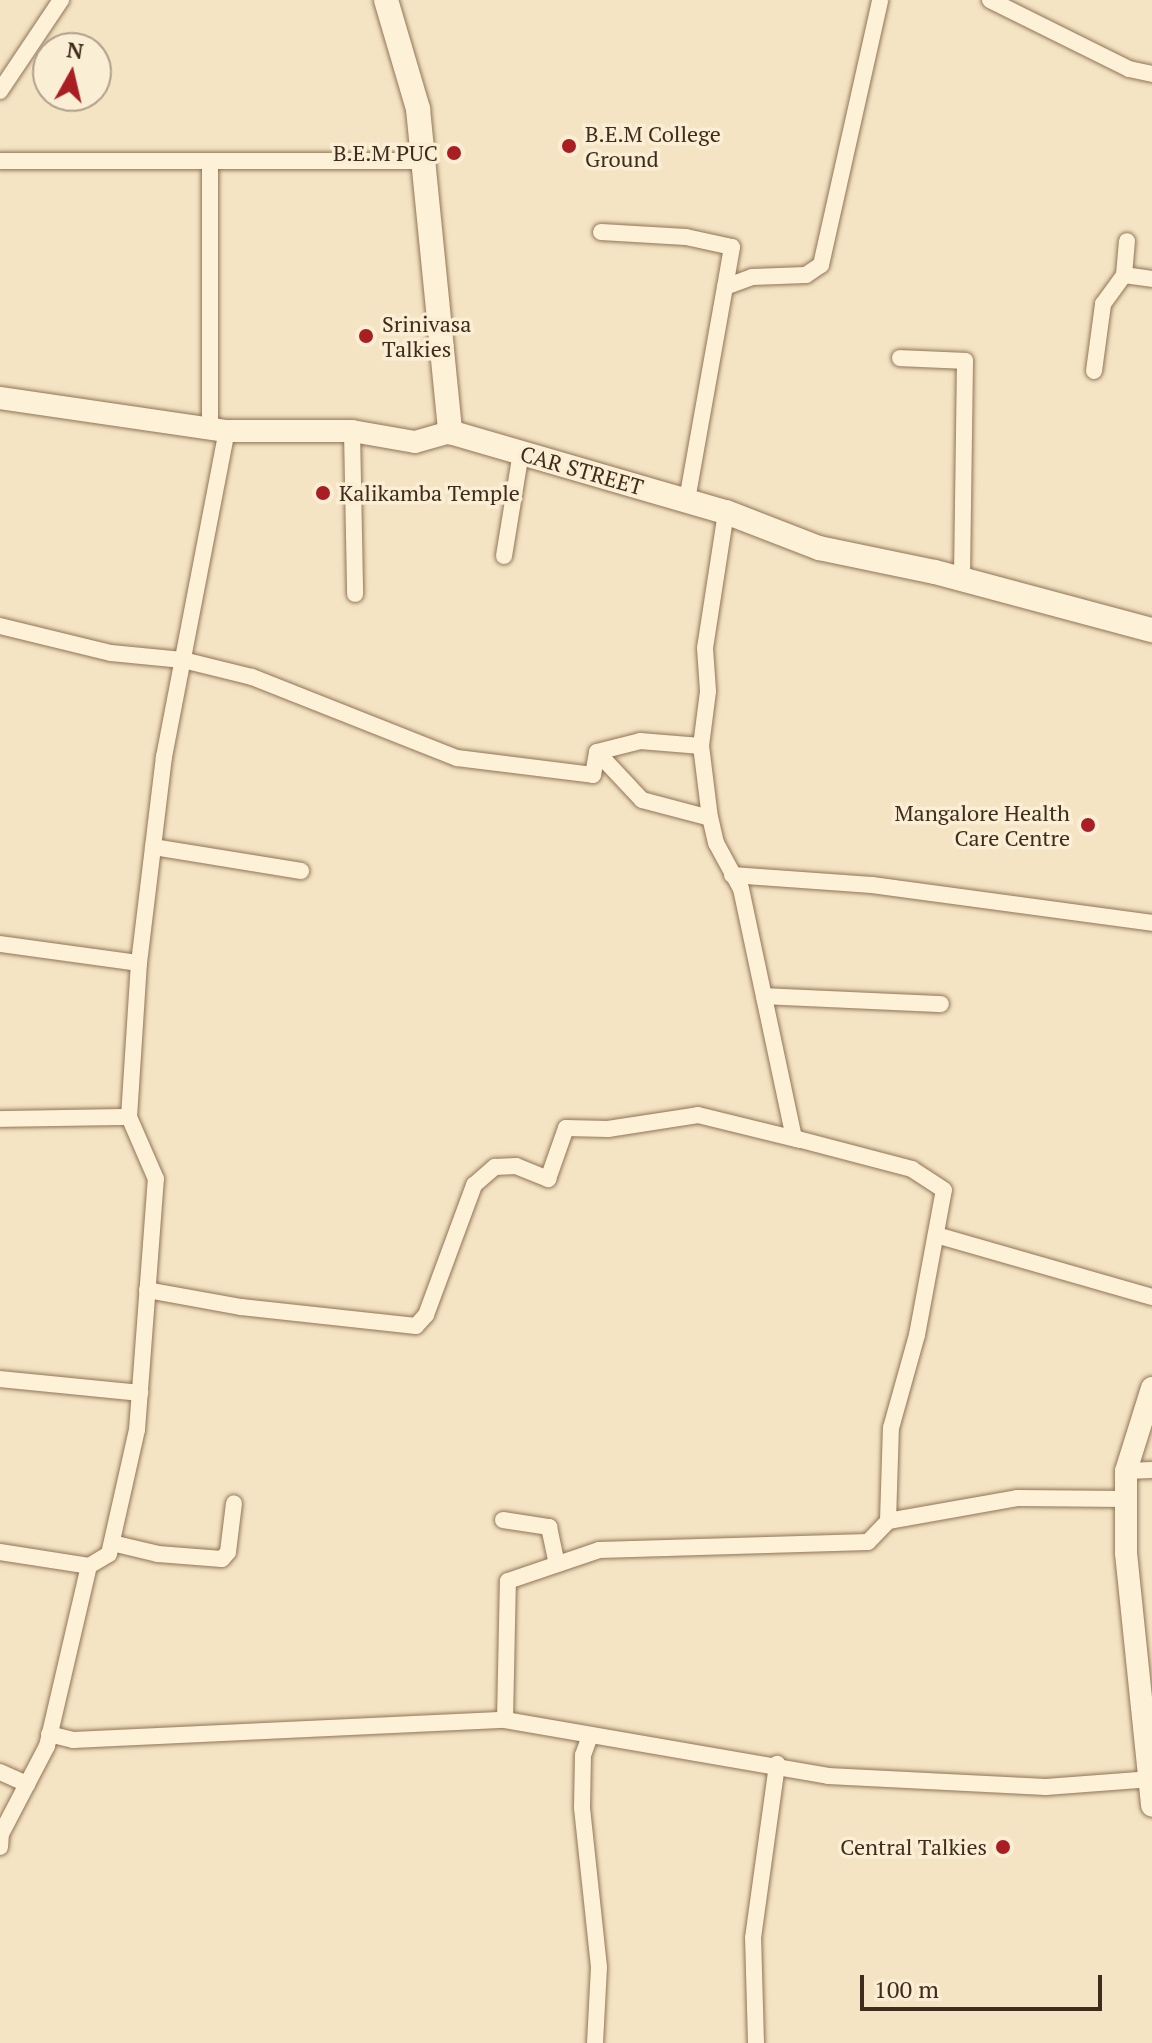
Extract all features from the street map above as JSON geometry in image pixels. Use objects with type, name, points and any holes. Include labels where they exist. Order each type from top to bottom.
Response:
[{"type":"main road","points":[[386,0],[405,55],[425,161],[450,432]]},
{"type":"main road","name":"CAR STREET","points":[[450,432],[726,512],[819,548],[962,579],[1152,630]]},
{"type":"street","points":[[0,91],[61,0]]},
{"type":"street","points":[[725,287],[752,277],[806,275],[821,265],[880,0]]},
{"type":"street","points":[[990,0],[1129,69],[1152,74]]},
{"type":"street","points":[[0,161],[210,164],[425,161]]},
{"type":"street","points":[[0,1552],[89,1566],[109,1554],[140,1393],[156,1179],[129,1117],[139,963],[153,847],[219,429],[210,164]]},
{"type":"street","points":[[601,232],[686,237],[732,247],[687,500]]},
{"type":"street","points":[[1094,371],[1103,304],[1124,275],[1127,241]]},
{"type":"street","points":[[1124,275],[1152,279]]},
{"type":"street","points":[[900,358],[965,361],[962,579]]},
{"type":"street","name":"CAR STREET","points":[[0,398],[219,429],[352,431],[415,442],[450,432]]},
{"type":"street","points":[[352,431],[355,594]]},
{"type":"street","points":[[504,556],[521,452]]},
{"type":"street","points":[[726,512],[705,648],[708,691],[701,746],[710,818],[741,880],[794,1138],[800,1140]]},
{"type":"street","points":[[0,626],[111,653],[183,660],[252,677],[457,758],[593,775],[597,752]]},
{"type":"street","points":[[597,752],[640,741],[701,746]]},
{"type":"street","points":[[597,752],[642,800],[710,818]]},
{"type":"street","points":[[153,847],[301,871]]},
{"type":"street","points":[[741,880],[872,885],[1152,923]]},
{"type":"street","points":[[0,944],[139,963]]},
{"type":"street","points":[[764,996],[941,1004]]},
{"type":"street","points":[[147,1290],[255,1309],[416,1326],[426,1315],[474,1185],[495,1167],[516,1166],[548,1179],[566,1128],[608,1129],[698,1115],[912,1169],[944,1190],[917,1335],[891,1428],[888,1521]]},
{"type":"street","points":[[0,1119],[129,1117]]},
{"type":"street","points":[[936,1235],[1152,1297]]},
{"type":"street","points":[[0,1379],[140,1393]]},
{"type":"street","points":[[1152,1388],[1126,1471],[1126,1553],[1152,1779],[1152,1806]]},
{"type":"street","points":[[1126,1471],[1152,1470]]},
{"type":"street","points":[[505,1720],[508,1581],[599,1550],[868,1542],[888,1521],[1017,1498],[1126,1499]]},
{"type":"street","points":[[112,1543],[158,1554],[222,1559],[228,1552],[234,1503]]},
{"type":"street","points":[[503,1520],[549,1527],[557,1564]]},
{"type":"street","points":[[0,1847],[1,1834],[49,1734],[89,1566]]},
{"type":"street","points":[[49,1734],[73,1740],[505,1720],[777,1764],[828,1776],[1046,1787],[1152,1779]]},
{"type":"street","points":[[590,1736],[583,1755],[582,1808],[599,1967],[595,2043]]},
{"type":"street","points":[[756,2043],[753,1938],[777,1764]]},
{"type":"street","points":[[0,1772],[27,1784]]},
{"type":"place","name":"B.E.M College Ground","points":[[569,146]]},
{"type":"place","name":"B.E.M PUC","points":[[454,153]]},
{"type":"place","name":"Srinivasa Talkies","points":[[366,336]]},
{"type":"place","name":"Kalikamba Temple","points":[[323,493]]},
{"type":"place","name":"Mangalore Health Care Centre","points":[[1088,825]]},
{"type":"place","name":"Central Talkies","points":[[1003,1847]]}]
